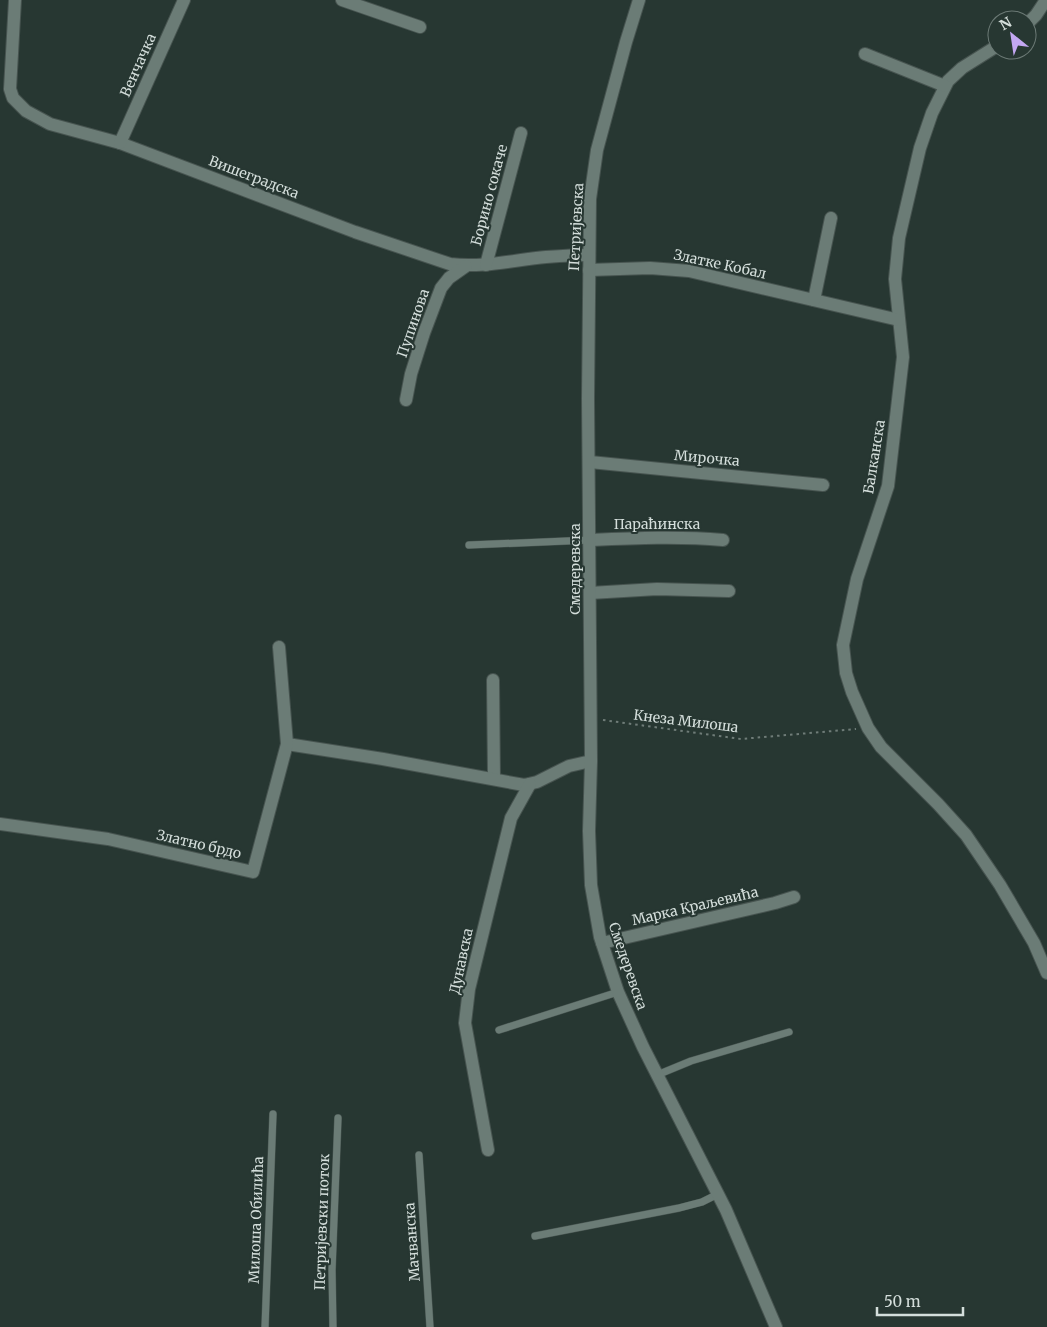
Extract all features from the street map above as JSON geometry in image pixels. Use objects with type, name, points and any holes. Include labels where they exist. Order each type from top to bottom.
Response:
[{"type":"street","name":"Вишеградска","points":[[15,0],[10,89],[13,98],[26,111],[50,124],[120,143],[356,232],[450,264],[466,266],[486,265],[546,257],[588,255]]},
{"type":"street","name":"Венчачка","points":[[120,143],[184,0]]},
{"type":"street","points":[[342,0],[420,27]]},
{"type":"street","name":"Петријевска","points":[[590,462],[588,255],[590,199],[597,150],[626,42],[640,0]]},
{"type":"street","points":[[1037,14],[1046,0]]},
{"type":"street","name":"Балканска","points":[[987,52],[962,68],[945,86],[932,113],[920,148],[899,238],[895,279],[903,357],[888,486],[857,579],[843,645],[846,673],[868,728],[882,747],[966,835],[1000,885],[1034,943],[1047,973]]},
{"type":"street","points":[[864,54],[945,86]]},
{"type":"street","name":"Борино сокаче","points":[[486,265],[521,133]]},
{"type":"street","points":[[814,300],[831,218]]},
{"type":"street","name":"Пупинова","points":[[406,400],[424,333],[441,288],[449,278],[466,266]]},
{"type":"street","name":"Златке Кобал","points":[[589,270],[650,268],[677,270],[899,320]]},
{"type":"street","name":"Мирочка","points":[[590,462],[823,484]]},
{"type":"street","name":"Смедеревска","points":[[590,462],[591,761],[588,831],[593,899],[602,943],[618,992],[657,1075],[718,1194],[776,1327]]},
{"type":"street","name":"Параћинска","points":[[590,540],[667,537],[723,540]]},
{"type":"street","points":[[590,593],[657,589],[729,591]]},
{"type":"street","name":"Златно брдо","points":[[0,824],[108,839],[253,872],[287,744],[279,647]]},
{"type":"street","points":[[493,680],[494,779]]},
{"type":"street","points":[[287,744],[530,784],[569,766],[591,761]]},
{"type":"street","name":"Дунавска","points":[[488,1150],[464,1023],[469,989],[511,818],[530,784]]},
{"type":"street","name":"Марка Краљевића","points":[[602,943],[794,897]]},
{"type":"lane","points":[[469,545],[590,540]]},
{"type":"lane","points":[[499,1030],[618,992]]},
{"type":"lane","points":[[657,1075],[691,1061],[789,1032]]},
{"type":"lane","name":"Милоша Обилића","points":[[265,1327],[273,1114]]},
{"type":"lane","name":"Петријевски поток","points":[[332,1327],[332,1270],[338,1118]]},
{"type":"lane","name":"Мачванска","points":[[418,1154],[430,1327]]},
{"type":"lane","points":[[535,1236],[679,1208],[702,1202],[718,1194]]},
{"type":"path","name":"Кнеза Милоша","points":[[590,719],[741,738],[868,728]]}]
